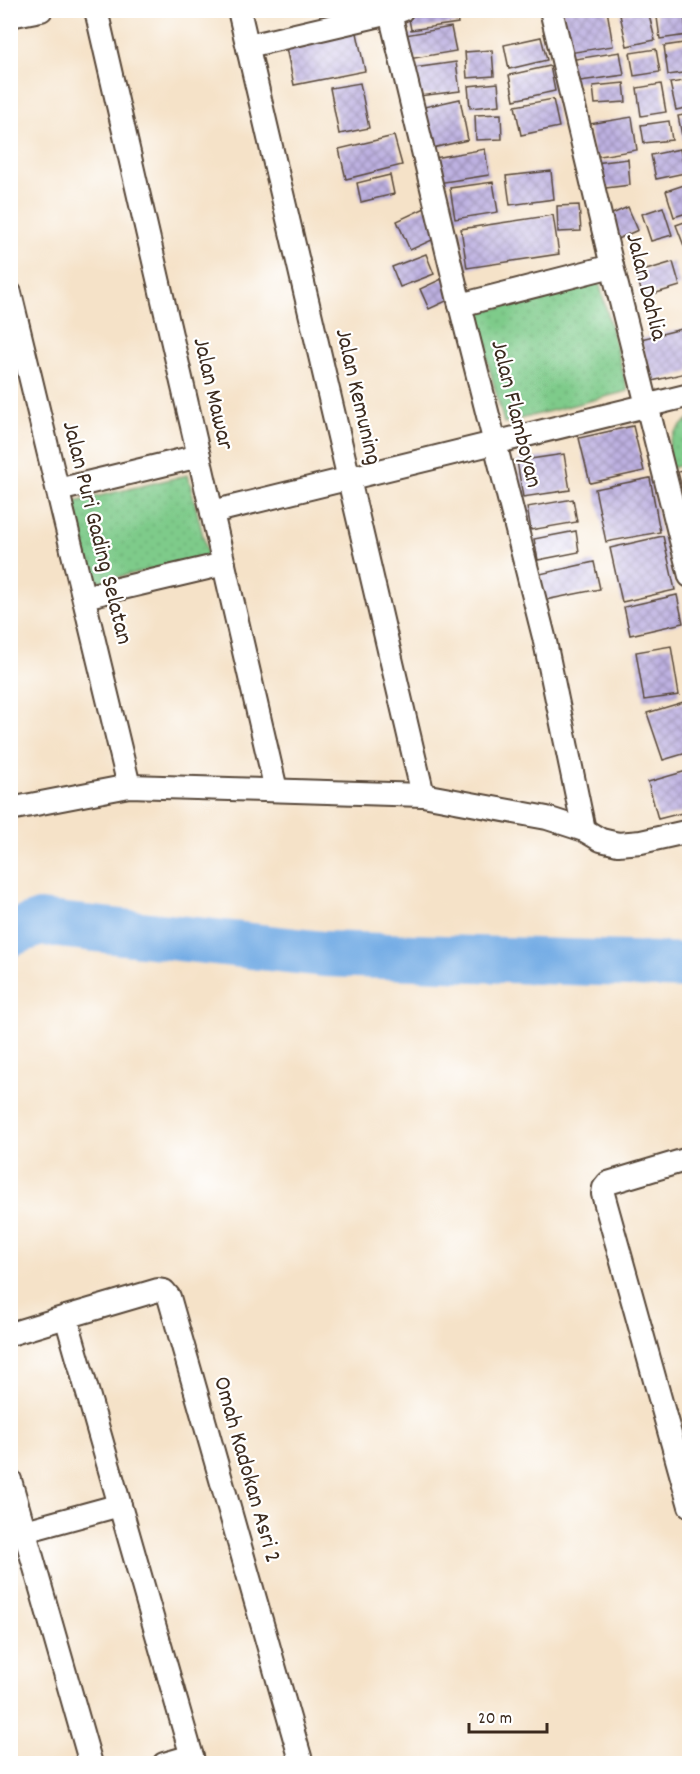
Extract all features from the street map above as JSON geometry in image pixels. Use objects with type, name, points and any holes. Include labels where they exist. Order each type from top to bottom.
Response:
[{"type":"street","points":[[10,16],[41,10]]},
{"type":"street","name":"Jalan Mawar","points":[[96,10],[276,790]]},
{"type":"street","name":"Jalan Kemuning","points":[[239,10],[423,795]]},
{"type":"street","name":"Jalan Dahlia","points":[[551,10],[612,266],[690,576]]},
{"type":"street","points":[[248,46],[366,15],[396,12]]},
{"type":"street","name":"Jalan Flamboyan","points":[[396,12],[460,305],[544,637],[584,830]]},
{"type":"street","points":[[460,305],[612,266]]},
{"type":"street","name":"Jalan Puri Gading Selatan","points":[[10,293],[129,786]]},
{"type":"street","points":[[212,512],[690,395]]},
{"type":"street","points":[[58,490],[199,456]]},
{"type":"street","points":[[84,597],[224,564]]},
{"type":"street","points":[[10,809],[129,786],[276,790],[423,795],[547,818],[584,830],[601,840],[618,844],[640,842],[690,831]]},
{"type":"street","points":[[690,1160],[608,1183],[603,1194],[690,1506]]},
{"type":"street","name":"Omah Kadokan Asri 2","points":[[10,1334],[158,1290],[164,1291],[169,1297],[302,1764]]},
{"type":"street","points":[[66,1317],[193,1760],[164,1764]]},
{"type":"street","points":[[10,1480],[90,1764]]},
{"type":"street","points":[[25,1531],[120,1505]]},
{"type":"green space","points":[[599,282],[628,391],[504,423],[475,314]]},
{"type":"green space","points":[[689,419],[689,463],[668,469],[670,440]]},
{"type":"green space","points":[[188,475],[208,556],[93,583],[74,502]]},
{"type":"building","points":[[424,10],[456,10],[458,23],[411,30],[408,13]]},
{"type":"building","points":[[562,10],[607,10],[613,46],[569,53]]},
{"type":"building","points":[[648,10],[655,40],[627,46],[620,15]]},
{"type":"building","points":[[656,10],[683,10],[687,35],[660,39]]},
{"type":"building","points":[[451,27],[456,51],[409,59],[405,35]]},
{"type":"building","points":[[356,28],[365,71],[294,85],[285,43]]},
{"type":"building","points":[[541,37],[547,60],[509,69],[504,45]]},
{"type":"building","points":[[690,42],[690,72],[668,75],[664,46]]},
{"type":"building","points":[[656,49],[660,72],[634,76],[630,53]]},
{"type":"building","points":[[492,50],[494,76],[467,78],[465,52]]},
{"type":"building","points":[[620,52],[624,75],[573,82],[569,60]]},
{"type":"building","points":[[456,62],[460,91],[419,96],[414,68]]},
{"type":"building","points":[[550,66],[555,91],[514,100],[509,75]]},
{"type":"building","points":[[690,80],[690,107],[676,110],[670,83]]},
{"type":"building","points":[[360,83],[369,128],[339,134],[330,88]]},
{"type":"building","points":[[498,83],[500,105],[470,108],[468,86]]},
{"type":"building","points":[[624,83],[626,102],[595,104],[593,86]]},
{"type":"building","points":[[661,84],[666,112],[641,116],[637,88]]},
{"type":"building","points":[[460,99],[468,140],[432,148],[424,107]]},
{"type":"building","points":[[553,99],[559,127],[521,135],[515,106]]},
{"type":"building","points":[[501,114],[502,139],[476,140],[475,115]]},
{"type":"building","points":[[690,114],[690,138],[683,140],[678,116]]},
{"type":"building","points":[[632,117],[637,150],[594,157],[589,124]]},
{"type":"building","points":[[669,121],[672,140],[644,143],[641,125]]},
{"type":"building","points":[[394,136],[402,165],[346,179],[339,149]]},
{"type":"building","points":[[485,149],[489,175],[438,183],[434,158]]},
{"type":"building","points":[[680,149],[685,173],[656,179],[651,155]]},
{"type":"building","points":[[628,159],[630,185],[598,189],[595,163]]},
{"type":"building","points":[[551,171],[554,199],[510,205],[506,176]]},
{"type":"building","points":[[390,175],[394,194],[361,202],[357,183]]},
{"type":"building","points":[[493,182],[498,212],[455,219],[450,188]]},
{"type":"building","points":[[690,183],[690,212],[674,217],[666,191]]},
{"type":"building","points":[[579,205],[581,231],[558,232],[557,206]]},
{"type":"building","points":[[427,207],[441,236],[410,250],[397,221]]},
{"type":"building","points":[[628,207],[638,230],[613,241],[603,218]]},
{"type":"building","points":[[663,207],[672,235],[651,241],[642,214]]},
{"type":"building","points":[[553,215],[559,254],[467,268],[461,229]]},
{"type":"building","points":[[690,220],[690,259],[689,259],[676,225]]},
{"type":"building","points":[[426,254],[434,274],[400,287],[392,267]]},
{"type":"building","points":[[673,262],[680,286],[643,297],[636,273]]},
{"type":"building","points":[[446,277],[455,297],[429,309],[420,289]]},
{"type":"building","points":[[690,327],[690,372],[652,381],[641,339]]},
{"type":"building","points":[[633,426],[644,471],[590,483],[579,438]]},
{"type":"building","points":[[564,454],[570,490],[523,497],[517,461]]},
{"type":"building","points":[[690,469],[690,515],[689,516],[678,472]]},
{"type":"building","points":[[650,478],[660,532],[606,542],[595,489]]},
{"type":"building","points":[[573,499],[577,522],[531,530],[527,507]]},
{"type":"building","points":[[576,531],[579,552],[538,560],[534,539]]},
{"type":"building","points":[[663,536],[675,590],[622,602],[610,548]]},
{"type":"building","points":[[594,562],[600,589],[545,600],[540,574]]},
{"type":"building","points":[[677,595],[683,623],[630,635],[624,607]]},
{"type":"building","points":[[671,646],[679,695],[644,700],[636,652]]},
{"type":"building","points":[[690,700],[690,752],[663,760],[647,713]]},
{"type":"building","points":[[690,770],[690,811],[658,819],[648,782]]},
{"type":"waterway","points":[[10,934],[40,923],[324,954],[690,966]]}]
